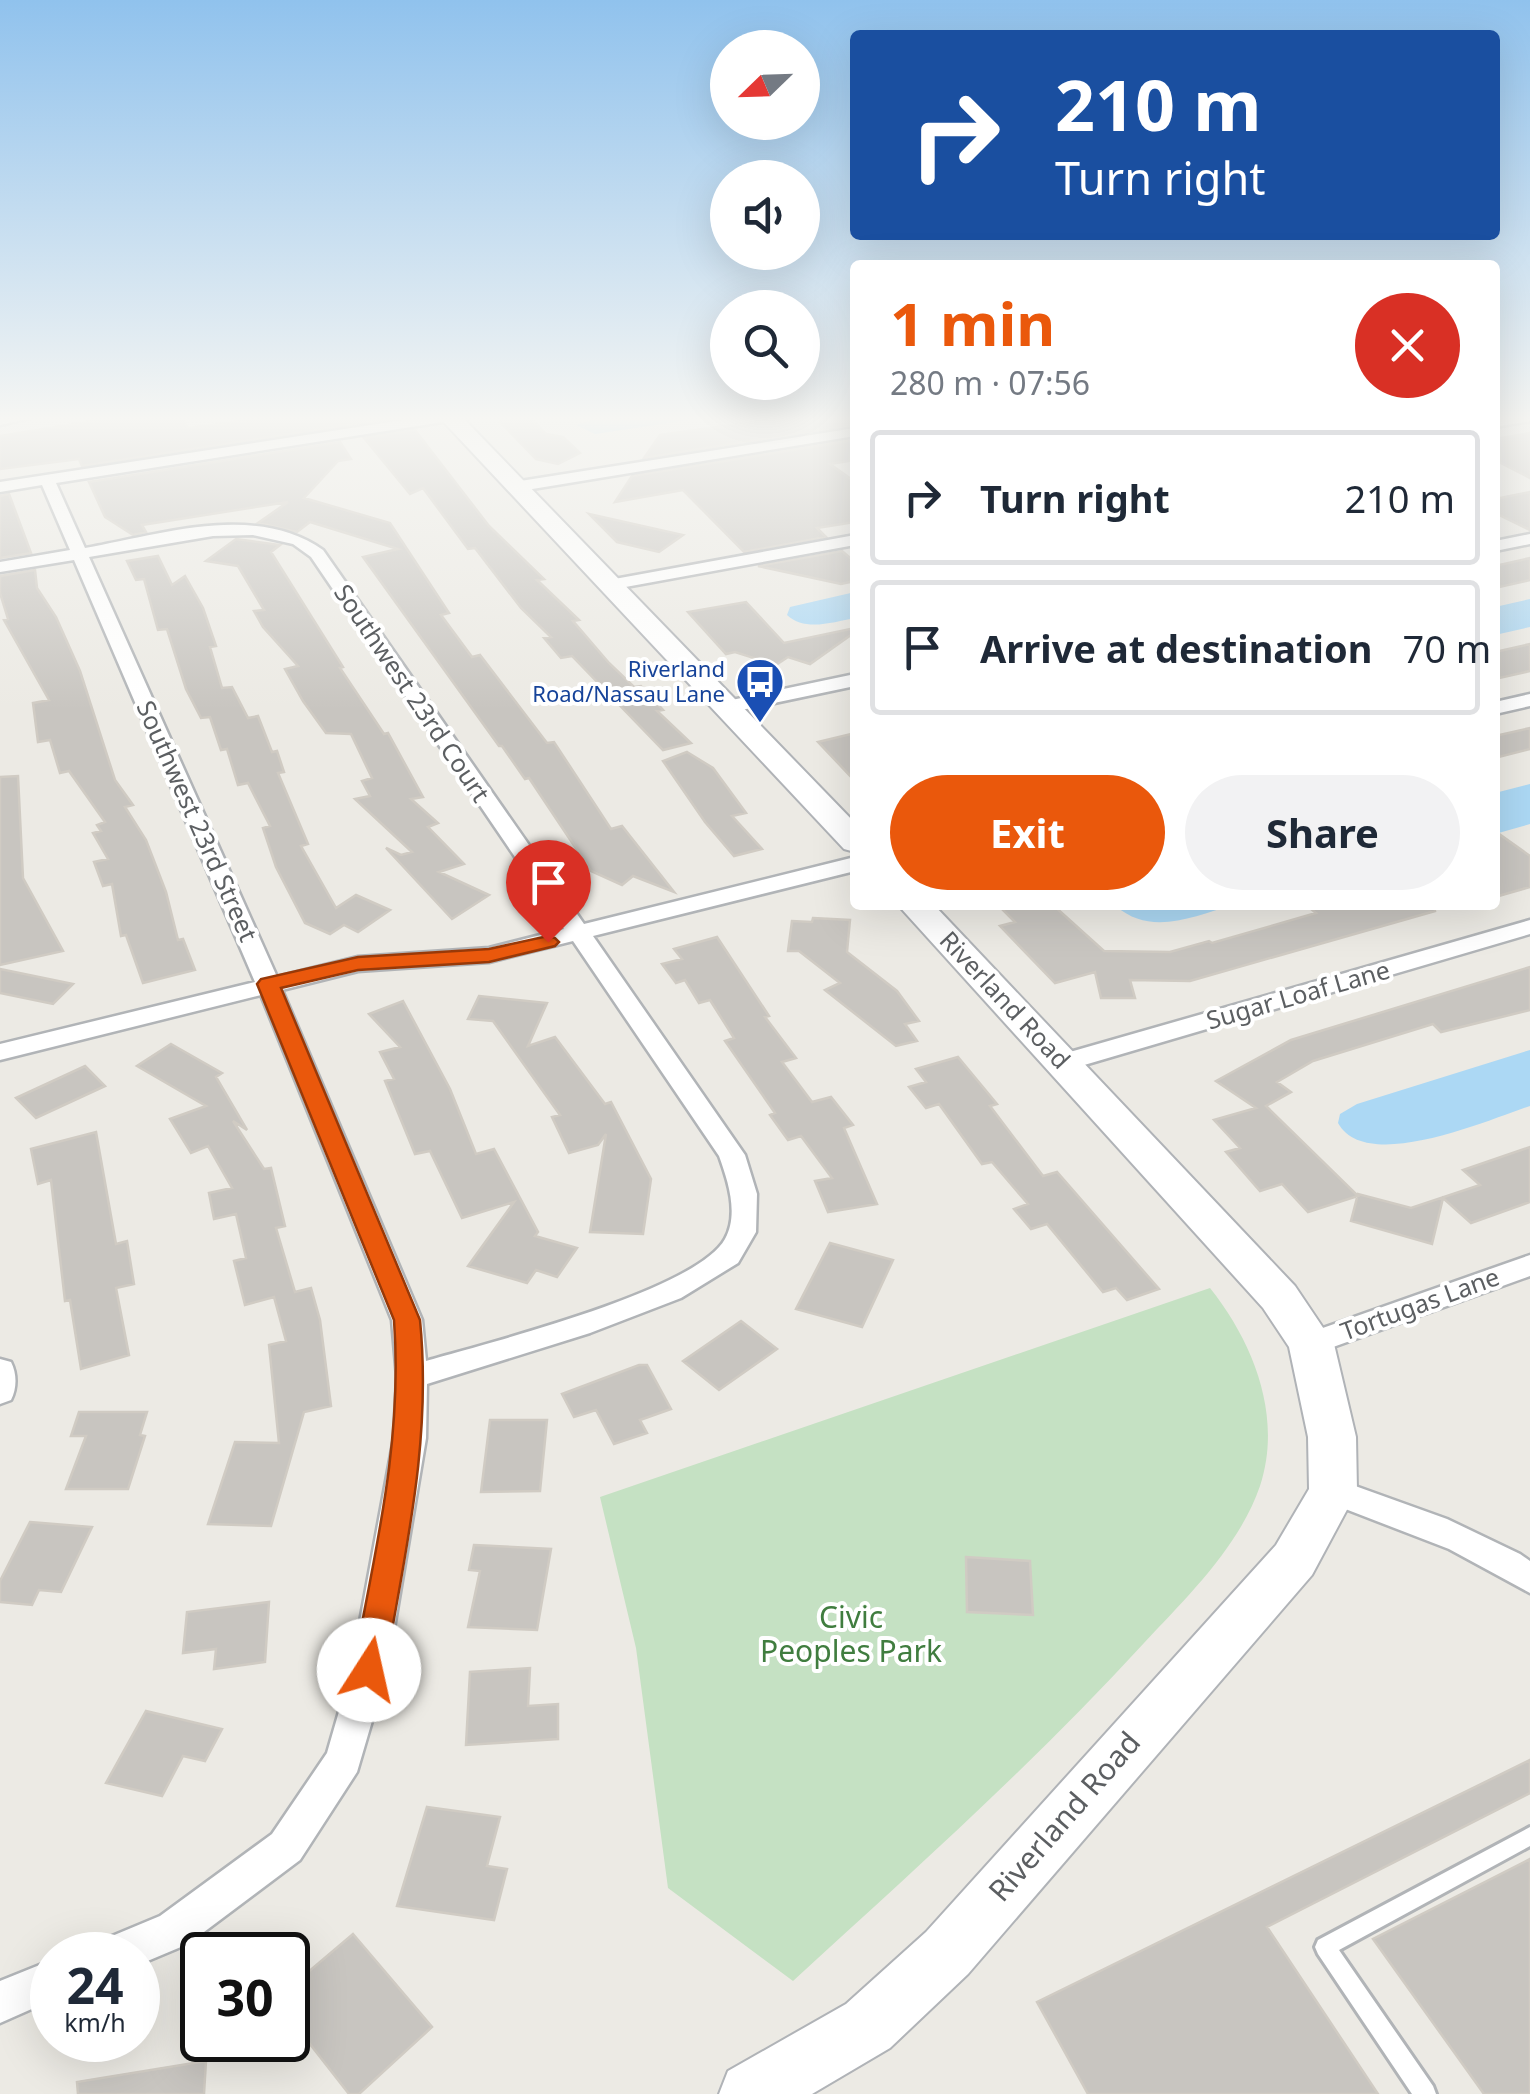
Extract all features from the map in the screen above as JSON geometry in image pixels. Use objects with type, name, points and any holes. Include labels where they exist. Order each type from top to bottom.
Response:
[{"type":"street","name":"Southwest 23rd Street","points":[[63,515],[268,984],[407,1320],[412,1377],[410,1438],[369,1670],[344,1760],[286,1846],[174,1930],[160,1936]]},
{"type":"street","points":[[542,515],[850,837]]},
{"type":"street","name":"Southwest 23rd Court","points":[[80,553],[213,531],[253,530],[300,541],[317,554],[732,1155],[744,1186],[746,1221],[728,1256],[687,1283],[625,1308],[412,1377]]},
{"type":"street","points":[[1500,545],[1530,539]]},
{"type":"street","points":[[609,585],[850,541]]},
{"type":"street","points":[[0,567],[80,553]]},
{"type":"street","points":[[727,707],[850,681]]},
{"type":"street","points":[[1500,707],[1530,700]]},
{"type":"street","points":[[0,1052],[358,964],[489,956],[850,865]]},
{"type":"street","name":"Riverland Road","points":[[752,2094],[868,2026],[947,1953],[1294,1560],[1333,1491],[1332,1438],[1311,1344],[1251,1265],[921,910]]},
{"type":"street","name":"Sugar Loaf Lane","points":[[1065,1062],[1530,927]]},
{"type":"street","name":"Tortugas Lane","points":[[1311,1344],[1530,1265]]},
{"type":"street","points":[[0,1370],[0,1392]]},
{"type":"street","points":[[1333,1491],[1446,1535],[1516,1568],[1530,1579]]},
{"type":"street","points":[[0,2002],[30,1989]]},
{"type":"lane","points":[[1425,2094],[1324,1947],[1530,1836]]},
{"type":"green space","name":"Civic Peoples Park","points":[[1210,1288],[1251,1356],[1266,1407],[1266,1460],[1260,1486],[1239,1530],[1194,1589],[1060,1731],[793,1981],[668,1888],[636,1648],[600,1497]]},
{"type":"water","points":[[850,593],[850,619],[802,623],[787,615],[790,607]]},
{"type":"water","points":[[1530,599],[1530,627],[1500,634],[1500,606]]},
{"type":"water","points":[[1530,784],[1530,824],[1500,833],[1500,792]]},
{"type":"water","points":[[1122,910],[1216,910],[1158,922]]},
{"type":"water","points":[[1530,1050],[1530,1106],[1458,1131],[1400,1144],[1374,1144],[1353,1137],[1338,1123],[1340,1114],[1357,1104]]},
{"type":"building","points":[[0,515],[17,515],[31,553],[0,558]]},
{"type":"building","points":[[207,515],[142,525],[146,532],[133,535],[105,517]]},
{"type":"building","points":[[270,515],[362,515],[390,523],[449,613],[441,615],[472,657],[480,655],[547,743],[554,742],[611,829],[622,826],[674,892],[633,876],[622,885],[591,871],[529,778],[525,779],[499,746],[363,557],[398,549],[310,522],[297,532],[258,523]]},
{"type":"building","points":[[443,515],[480,515],[544,579],[537,580],[579,620],[573,621],[609,663],[634,687],[641,686],[663,710],[657,711],[691,743],[663,750],[572,656],[561,658],[544,638],[551,637],[521,608],[475,548],[468,549]]},
{"type":"building","points":[[590,515],[683,535],[659,552],[617,542]]},
{"type":"building","points":[[707,515],[850,515],[850,523],[817,528],[826,537],[744,552]]},
{"type":"building","points":[[1500,515],[1500,515],[1530,515],[1530,530]]},
{"type":"building","points":[[236,539],[280,545],[271,552],[343,667],[340,668],[384,734],[388,733],[423,797],[411,799],[438,823],[428,827],[464,864],[439,872],[489,895],[452,919],[386,848],[401,855],[412,852],[355,799],[370,796],[362,781],[372,778],[351,734],[326,733],[303,701],[285,669],[298,666],[263,627],[254,611],[264,610],[238,566],[206,561]]},
{"type":"building","points":[[842,551],[850,558],[850,582],[841,584],[758,566]]},
{"type":"building","points":[[158,556],[172,585],[185,576],[203,608],[216,646],[210,647],[222,688],[232,687],[248,718],[258,716],[272,752],[277,751],[284,772],[278,773],[308,844],[301,846],[336,908],[356,895],[390,910],[358,932],[344,925],[330,934],[305,923],[276,867],[263,828],[270,826],[248,783],[238,785],[227,749],[221,750],[210,717],[201,718],[186,689],[167,629],[158,630],[144,579],[136,580],[127,561]]},
{"type":"building","points":[[1530,558],[1530,580],[1500,587],[1500,565]]},
{"type":"building","points":[[35,570],[37,588],[56,617],[80,671],[115,780],[133,805],[125,807],[146,840],[166,892],[178,940],[183,939],[195,970],[143,983],[126,935],[121,936],[112,884],[103,886],[94,862],[108,859],[93,833],[101,831],[97,825],[105,822],[69,771],[60,773],[50,740],[38,742],[33,703],[49,700],[4,620],[8,619],[0,593],[0,576]]},
{"type":"building","points":[[746,602],[784,643],[850,629],[850,636],[810,664],[788,657],[776,665],[735,652],[726,654],[688,612]]},
{"type":"building","points":[[1530,644],[1530,671],[1500,678],[1500,651]]},
{"type":"building","points":[[1530,728],[1530,749],[1500,757],[1500,735]]},
{"type":"building","points":[[850,734],[850,776],[818,742]]},
{"type":"building","points":[[687,752],[713,768],[746,813],[732,816],[762,849],[734,856],[705,822],[663,761]]},
{"type":"building","points":[[18,776],[23,878],[63,951],[0,965],[0,777]]},
{"type":"building","points":[[1500,835],[1530,856],[1530,887],[1500,896]]},
{"type":"building","points":[[1003,910],[1059,910],[1104,951],[1170,952],[1316,913],[1312,910],[1435,911],[1190,981],[1130,980],[1135,998],[1101,998],[1095,972],[1055,983],[1000,926],[1015,922]]},
{"type":"building","points":[[813,918],[850,920],[847,952],[897,991],[919,1021],[905,1024],[917,1041],[896,1046],[825,990],[840,983],[799,951],[788,951],[792,921],[812,922]]},
{"type":"building","points":[[717,937],[769,1016],[765,1017],[796,1058],[782,1062],[812,1102],[831,1097],[853,1125],[844,1128],[877,1204],[828,1212],[815,1181],[832,1178],[801,1136],[788,1140],[770,1115],[775,1113],[725,1041],[734,1038],[710,1000],[699,1003],[685,980],[676,983],[662,964],[682,959],[674,949]]},
{"type":"building","points":[[1530,967],[1530,1010],[1441,1032],[1433,1024],[1313,1061],[1277,1082],[1291,1092],[1266,1106],[1358,1196],[1308,1212],[1282,1184],[1260,1191],[1226,1152],[1240,1148],[1214,1120],[1256,1108],[1216,1081],[1291,1040]]},
{"type":"building","points":[[0,969],[73,984],[53,1004],[0,993]]},
{"type":"building","points":[[479,996],[547,1003],[528,1046],[555,1037],[605,1104],[611,1102],[651,1179],[643,1234],[590,1232],[606,1134],[598,1145],[569,1153],[552,1117],[560,1115],[493,1021],[468,1019]]},
{"type":"building","points":[[403,1001],[450,1089],[476,1154],[494,1149],[538,1232],[535,1236],[577,1248],[557,1277],[536,1270],[527,1283],[468,1266],[514,1202],[462,1218],[430,1151],[415,1154],[385,1081],[394,1079],[380,1052],[400,1047],[369,1014]]},
{"type":"building","points":[[171,1044],[222,1073],[216,1077],[247,1130],[233,1121],[264,1169],[271,1168],[285,1226],[276,1228],[295,1292],[311,1288],[320,1320],[331,1406],[304,1412],[271,1526],[208,1524],[235,1442],[279,1443],[269,1345],[286,1341],[274,1297],[245,1305],[234,1261],[246,1258],[236,1214],[214,1219],[209,1193],[232,1188],[208,1146],[191,1153],[170,1119],[206,1106],[137,1066]]},
{"type":"building","points":[[958,1057],[997,1104],[990,1106],[1043,1176],[1057,1172],[1159,1289],[1127,1300],[1116,1288],[1103,1292],[1047,1224],[1031,1229],[1014,1209],[1028,1204],[992,1162],[982,1164],[939,1104],[926,1108],[909,1087],[926,1082],[916,1069]]},
{"type":"building","points":[[85,1066],[105,1086],[36,1118],[16,1098]]},
{"type":"building","points":[[96,1132],[116,1244],[127,1241],[134,1284],[116,1288],[129,1355],[81,1369],[70,1300],[65,1301],[51,1180],[38,1184],[31,1149]]},
{"type":"building","points":[[1530,1147],[1530,1202],[1471,1223],[1443,1198],[1432,1244],[1351,1221],[1358,1194],[1411,1208],[1480,1185],[1463,1170]]},
{"type":"building","points":[[830,1243],[893,1260],[862,1327],[796,1309]]},
{"type":"building","points":[[741,1321],[777,1349],[719,1390],[683,1361]]},
{"type":"building","points":[[647,1365],[671,1409],[640,1420],[647,1433],[614,1444],[596,1410],[574,1417],[562,1394]]},
{"type":"building","points":[[79,1412],[147,1412],[140,1435],[145,1436],[128,1489],[66,1489],[86,1436],[71,1436]]},
{"type":"building","points":[[490,1420],[547,1420],[540,1491],[481,1492]]},
{"type":"building","points":[[30,1522],[92,1527],[61,1592],[39,1590],[32,1605],[0,1602],[0,1581]]},
{"type":"building","points":[[474,1545],[551,1549],[537,1630],[468,1627],[480,1571],[469,1570]]},
{"type":"building","points":[[966,1557],[1030,1561],[1033,1615],[967,1612]]},
{"type":"building","points":[[269,1602],[265,1662],[214,1669],[216,1649],[183,1653],[187,1612]]},
{"type":"building","points":[[530,1668],[528,1706],[558,1704],[558,1739],[466,1745],[470,1672]]},
{"type":"building","points":[[146,1711],[222,1729],[205,1761],[183,1756],[162,1796],[106,1783]]},
{"type":"building","points":[[1530,1760],[1530,1793],[1267,1927],[1378,2094],[1088,2094],[1037,2002]]},
{"type":"building","points":[[427,1807],[500,1817],[487,1866],[507,1869],[494,1920],[397,1906]]},
{"type":"building","points":[[1530,1859],[1530,2094],[1484,2094],[1373,1939]]},
{"type":"building","points":[[353,1934],[432,2027],[359,2094],[349,2094],[310,2044],[310,1970]]},
{"type":"building","points":[[206,2062],[204,2094],[78,2094],[77,2082]]},
{"type":"place","name":"Riverland Road/Nassau Lane","points":[[760,724]]},
{"type":"route","points":[[369,1670],[410,1438],[412,1377],[407,1320],[268,984],[358,964],[489,956],[548,942]]}]
